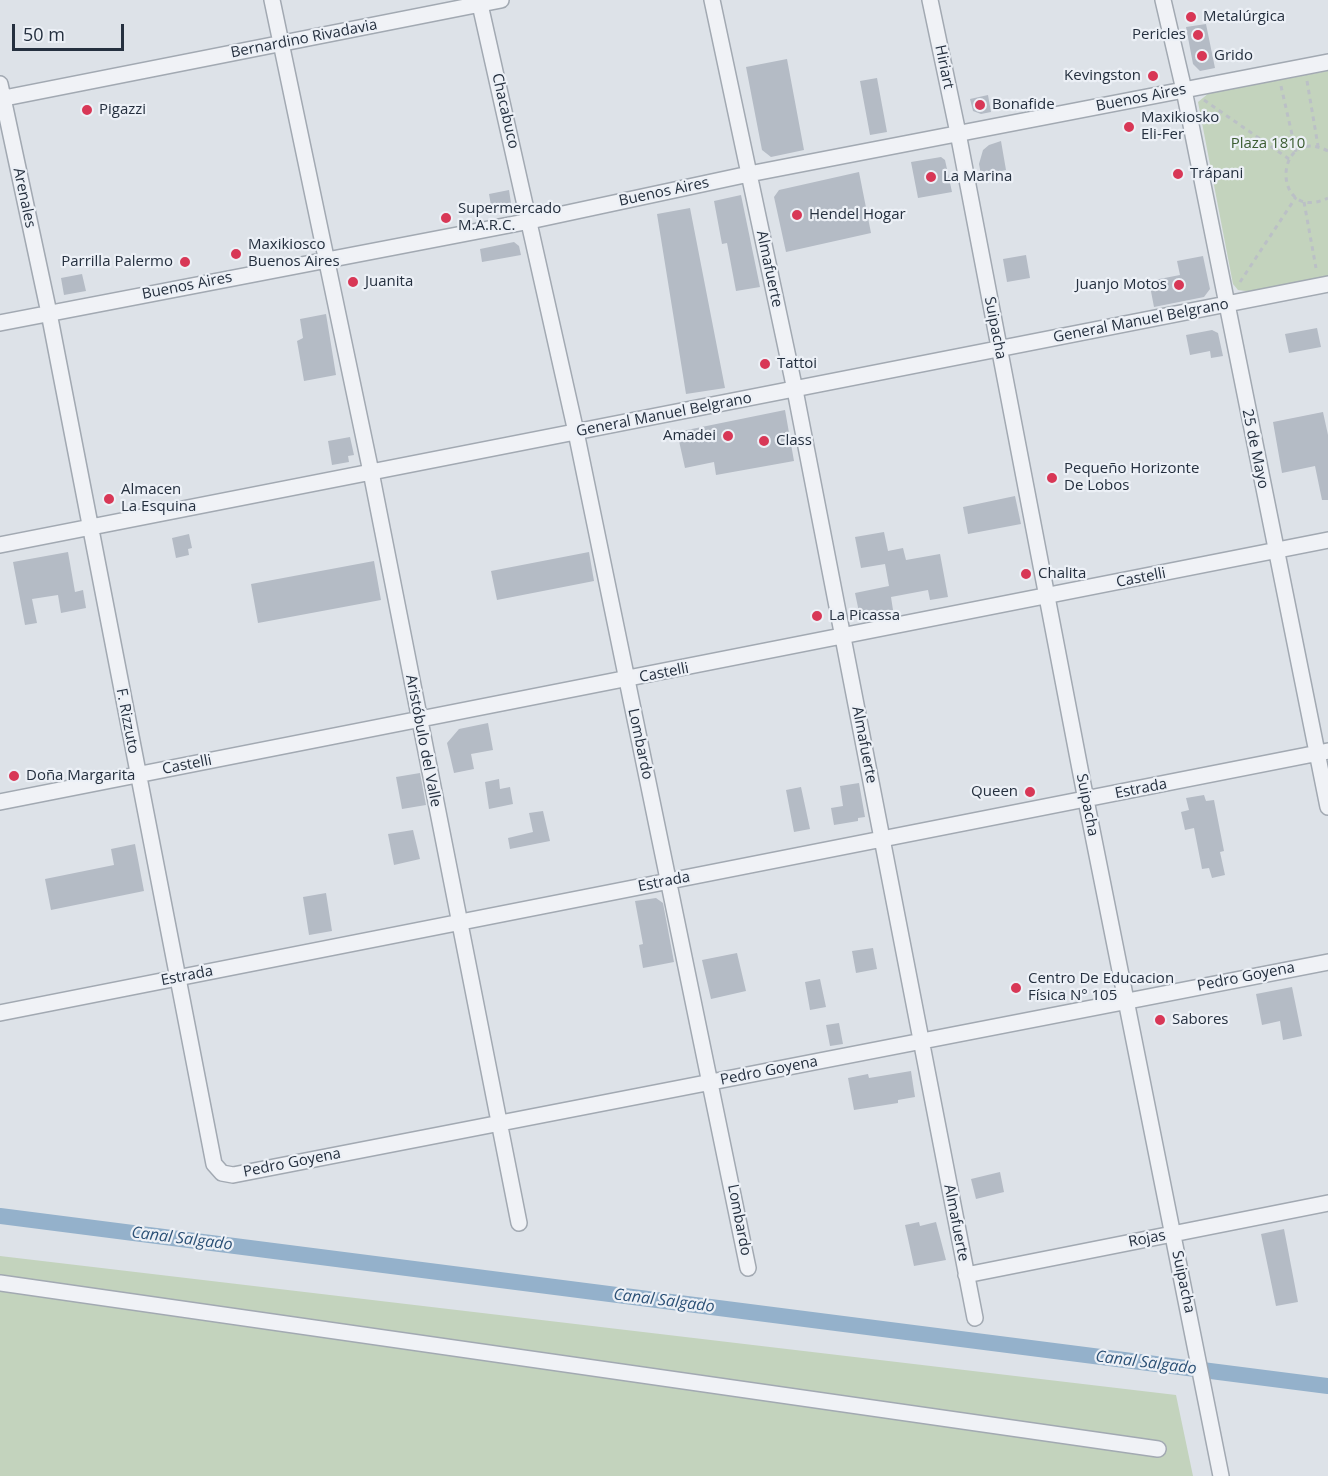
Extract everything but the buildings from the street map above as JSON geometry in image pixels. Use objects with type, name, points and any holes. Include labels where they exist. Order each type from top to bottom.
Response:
[{"type":"street","name":"Aristóbulo del Valle","points":[[272,0],[328,258],[519,1223]]},
{"type":"street","name":"Bernardino Rivadavia","points":[[1,94],[281,44],[479,2],[501,0]]},
{"type":"street","name":"Almafuerte","points":[[712,0],[795,390],[975,1318]]},
{"type":"street","name":"Hiriart","points":[[930,0],[958,134]]},
{"type":"street","name":"25 de Mayo","points":[[1163,0],[1184,90],[1276,551],[1322,752],[1328,807]]},
{"type":"street","name":"Chacabuco","points":[[479,2],[530,221]]},
{"type":"street","name":"Buenos Aires","points":[[0,323],[328,258],[530,221],[749,174],[1328,62]]},
{"type":"street","name":"Arenales","points":[[1,94],[49,313]]},
{"type":"street","name":"Suipacha","points":[[958,134],[1086,800],[1221,1476]]},
{"type":"street","name":"Lombardo","points":[[530,221],[712,1082],[748,1268]]},
{"type":"street","name":"General Manuel Belgrano","points":[[0,545],[1328,284]]},
{"type":"street","name":"F. Rizzuto","points":[[49,313],[214,1164]]},
{"type":"street","name":"Castelli","points":[[0,802],[1328,540]]},
{"type":"street","name":"Estrada","points":[[0,1013],[1322,752]]},
{"type":"street","name":"Pedro Goyena","points":[[214,1164],[222,1173],[233,1175],[1328,962]]},
{"type":"street","name":"Rojas","points":[[966,1275],[1328,1203]]},
{"type":"street","points":[[0,1283],[1158,1449]]},
{"type":"path","points":[[1307,81],[1318,146]]},
{"type":"path","points":[[1281,85],[1296,152]]},
{"type":"path","points":[[1202,99],[1289,159]]},
{"type":"path","points":[[1328,151],[1318,146],[1303,148],[1289,159],[1285,175],[1290,191],[1296,197],[1304,201],[1320,202],[1328,198]]},
{"type":"path","points":[[1240,282],[1296,197]]},
{"type":"path","points":[[1304,201],[1316,268]]},
{"type":"green space","name":"Plaza 1810","points":[[1328,71],[1328,277],[1253,292],[1238,290],[1233,284],[1198,102],[1209,93]]},
{"type":"green space","points":[[0,1256],[1176,1395],[1193,1476],[0,1476]]},
{"type":"waterway","name":"Canal Salgado","points":[[0,1216],[1328,1386]]},
{"type":"place","name":"Metalúrgica","points":[[1191,17]]},
{"type":"place","name":"Pericles","points":[[1198,35]]},
{"type":"place","name":"Grido","points":[[1202,56]]},
{"type":"place","name":"Kevingston","points":[[1153,76]]},
{"type":"place","name":"Bonafide","points":[[980,105]]},
{"type":"place","name":"Pigazzi","points":[[87,110]]},
{"type":"place","name":"Maxikiosko Eli-Fer","points":[[1129,127]]},
{"type":"place","name":"Trápani","points":[[1178,174]]},
{"type":"place","name":"La Marina","points":[[931,177]]},
{"type":"place","name":"Hendel Hogar","points":[[797,215]]},
{"type":"place","name":"Supermercado M.A.R.C.","points":[[446,218]]},
{"type":"place","name":"Maxikiosco Buenos Aires","points":[[236,254]]},
{"type":"place","name":"Parrilla Palermo","points":[[185,262]]},
{"type":"place","name":"Juanita","points":[[353,282]]},
{"type":"place","name":"Juanjo Motos","points":[[1179,285]]},
{"type":"place","name":"Tattoi","points":[[765,364]]},
{"type":"place","name":"Amadei","points":[[728,436]]},
{"type":"place","name":"Class","points":[[764,441]]},
{"type":"place","name":"Pequeño Horizonte De Lobos","points":[[1052,478]]},
{"type":"place","name":"Almacen La Esquina","points":[[109,499]]},
{"type":"place","name":"Chalita","points":[[1026,574]]},
{"type":"place","name":"La Picassa","points":[[817,616]]},
{"type":"place","name":"Doña Margarita","points":[[14,776]]},
{"type":"place","name":"Queen","points":[[1030,792]]},
{"type":"place","name":"Centro De Educacion Física N° 105","points":[[1016,988]]},
{"type":"place","name":"Sabores","points":[[1160,1020]]}]
